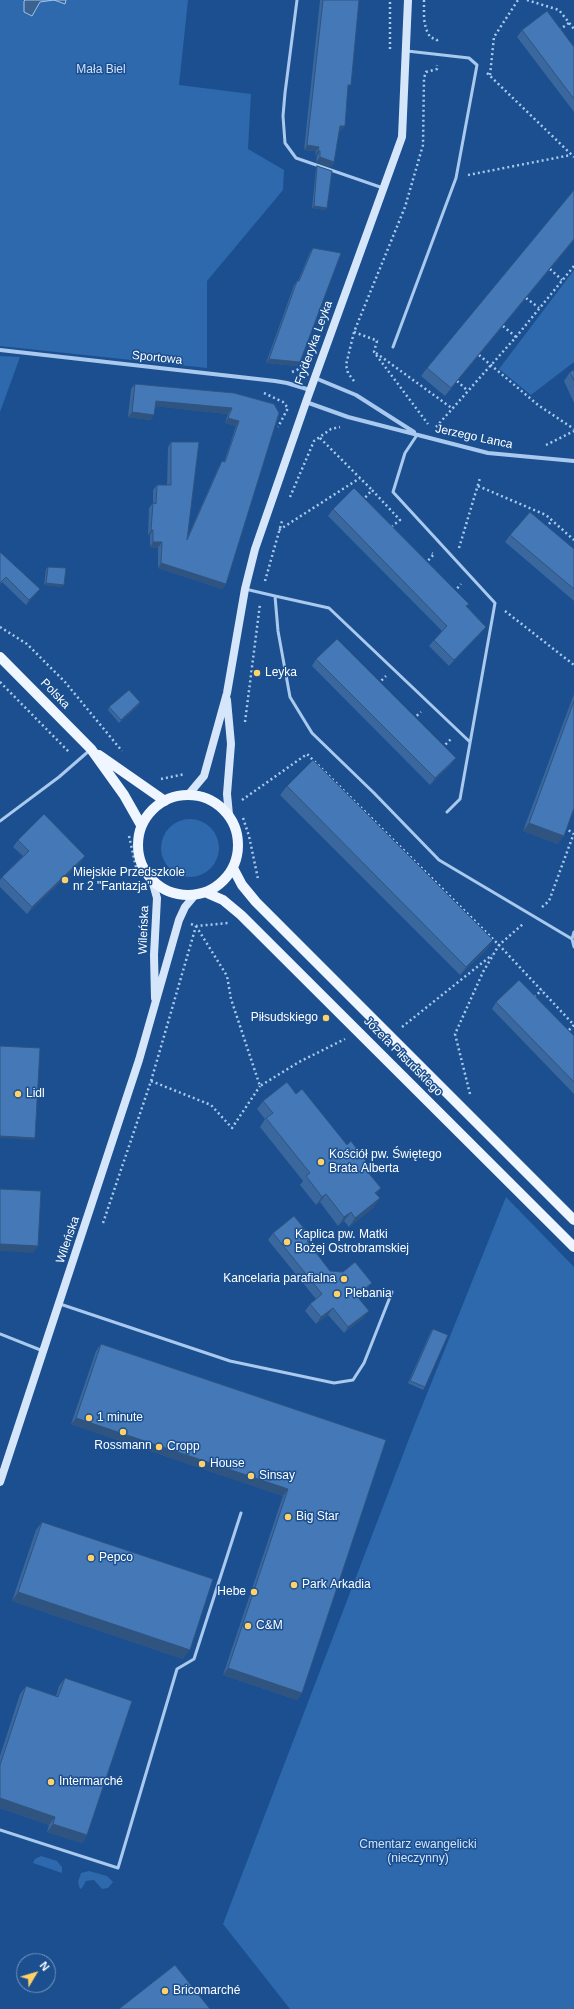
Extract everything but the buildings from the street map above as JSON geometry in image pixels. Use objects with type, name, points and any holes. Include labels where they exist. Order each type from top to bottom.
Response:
[{"type":"main road","name":"Polska","points":[[0,657],[91,749],[124,795],[142,825]]},
{"type":"main road","name":"Polska","points":[[91,749],[165,801]]},
{"type":"main road","points":[[188,795],[211,800],[229,815],[236,829],[239,844],[233,868],[227,878],[207,893],[195,895],[172,893],[152,880],[144,869],[139,856],[138,840],[142,825],[156,807],[165,801],[188,795]]},
{"type":"main road","name":"Józefa Piłsudskiego","points":[[233,868],[242,885],[256,902],[574,1220]]},
{"type":"main road","name":"Józefa Piłsudskiego","points":[[207,893],[223,900],[240,915],[574,1247]]},
{"type":"street","name":"Fryderyka Leyka","points":[[188,795],[204,776],[227,693],[245,589],[255,549],[310,390],[402,137],[408,0]]},
{"type":"street","name":"Sportowa","points":[[0,350],[275,381],[310,390]]},
{"type":"street","name":"Jerzego Lanca","points":[[315,378],[356,395],[418,435]]},
{"type":"street","name":"Jerzego Lanca","points":[[306,402],[348,417],[488,452],[574,461]]},
{"type":"street","name":"Fryderyka Leyka","points":[[227,693],[231,744],[227,794],[229,815]]},
{"type":"street","name":"Wileńska","points":[[152,880],[157,898],[154,955],[155,1005]]},
{"type":"street","name":"Wileńska","points":[[0,1482],[58,1303],[88,1219],[155,1005],[179,920],[185,907],[195,895]]},
{"type":"lane","points":[[296,0],[284,93],[283,116],[285,143],[296,158],[383,189]]},
{"type":"lane","points":[[393,347],[456,178],[477,65],[469,58],[406,51]]},
{"type":"lane","points":[[418,435],[405,453],[393,492],[455,562],[495,603],[460,799],[447,812]]},
{"type":"lane","points":[[245,589],[329,608],[470,742]]},
{"type":"lane","points":[[275,596],[278,631],[290,697],[312,733],[374,793],[439,860],[572,938]]},
{"type":"lane","points":[[0,821],[78,762],[91,749]]},
{"type":"lane","points":[[574,932],[572,938],[574,947]]},
{"type":"lane","points":[[58,1303],[230,1361],[334,1382],[353,1380],[364,1363],[392,1292]]},
{"type":"lane","points":[[0,1334],[43,1351]]},
{"type":"lane","points":[[0,1830],[118,1868],[177,1669],[194,1659],[241,1513]]},
{"type":"path","points":[[390,0],[390,52]]},
{"type":"path","points":[[490,75],[494,37],[518,0]]},
{"type":"path","points":[[527,0],[559,10],[574,29]]},
{"type":"path","points":[[554,34],[569,23]]},
{"type":"path","points":[[477,65],[490,75],[573,156]]},
{"type":"path","points":[[456,178],[573,156]]},
{"type":"path","points":[[374,352],[428,425],[437,427],[516,337],[574,266]]},
{"type":"path","points":[[550,270],[562,280]]},
{"type":"path","points":[[526,298],[539,308]]},
{"type":"path","points":[[503,326],[516,337]]},
{"type":"path","points":[[354,332],[393,347]]},
{"type":"path","points":[[374,352],[377,341]]},
{"type":"path","points":[[374,352],[453,409]]},
{"type":"path","points":[[479,355],[538,405],[574,430],[545,446]]},
{"type":"path","points":[[291,372],[297,370],[304,364],[307,356]]},
{"type":"path","points":[[274,398],[275,381]]},
{"type":"path","points":[[457,381],[468,391]]},
{"type":"path","points":[[320,438],[405,524]]},
{"type":"path","points":[[279,530],[360,478]]},
{"type":"path","points":[[455,562],[480,478]]},
{"type":"path","points":[[478,486],[546,515],[574,540]]},
{"type":"path","points":[[359,504],[372,490]]},
{"type":"path","points":[[386,531],[400,520]]},
{"type":"path","points":[[542,533],[552,520]]},
{"type":"path","points":[[429,549],[438,558]]},
{"type":"path","points":[[422,568],[434,554]]},
{"type":"path","points":[[450,597],[462,583],[458,578]]},
{"type":"path","points":[[495,603],[574,665]]},
{"type":"path","points":[[0,627],[27,644],[65,682],[115,744],[125,753]]},
{"type":"path","points":[[0,682],[78,762]]},
{"type":"path","points":[[242,805],[242,800],[307,754],[499,945],[542,990],[574,1025],[569,1030]]},
{"type":"path","points":[[155,779],[169,779],[184,775],[190,771]]},
{"type":"path","points":[[326,780],[329,776]]},
{"type":"path","points":[[351,806],[355,801]]},
{"type":"path","points":[[243,811],[259,884]]},
{"type":"path","points":[[377,832],[381,827]]},
{"type":"path","points":[[471,1098],[455,1034],[483,972],[499,945],[549,901],[574,834],[564,827]]},
{"type":"path","points":[[404,858],[407,854]]},
{"type":"path","points":[[429,883],[432,879]]},
{"type":"path","points":[[454,909],[458,904]]},
{"type":"path","points":[[103,1223],[151,1081],[196,926],[227,976],[231,999],[260,1086]]},
{"type":"path","points":[[480,935],[483,930]]},
{"type":"path","points":[[400,1028],[493,954]]},
{"type":"path","points":[[534,997],[542,990]]},
{"type":"path","points":[[151,1081],[211,1105],[232,1128],[260,1086],[299,1062],[349,1037]]},
{"type":"green space","name":"Mała Biel","points":[[0,0],[188,0],[179,85],[251,94],[248,149],[284,170],[283,190],[207,281],[207,368],[0,346]]},
{"type":"green space","points":[[574,270],[574,362],[531,395],[499,369]]},
{"type":"green space","points":[[0,356],[20,357],[0,412]]},
{"type":"green space","points":[[184,819],[196,819],[211,827],[219,842],[219,854],[211,869],[196,877],[184,877],[169,869],[161,854],[161,842],[169,827]]},
{"type":"green space","name":"Cmentarz ewangelicki (nieczynny)","points":[[506,1197],[574,1267],[574,2009],[290,2009],[223,1924],[412,1431]]},
{"type":"green space","points":[[41,1856],[57,1861],[62,1867],[62,1873],[33,1863],[35,1859]]},
{"type":"green space","points":[[89,1871],[107,1876],[113,1882],[108,1888],[102,1889],[94,1880],[86,1881],[80,1889],[78,1882],[81,1873]]},
{"type":"shaded area","points":[[25,0],[54,0],[40,2],[32,16],[24,12]]},
{"type":"shaded area","points":[[54,0],[66,0],[65,4]]},
{"type":"place","name":"Leyka","points":[[257,673]]},
{"type":"place","name":"Miejskie Przedszkole nr 2 \"Fantazja\"","points":[[65,880]]},
{"type":"place","name":"Piłsudskiego","points":[[326,1018]]},
{"type":"place","name":"Lidl","points":[[18,1094]]},
{"type":"place","name":"Kościół pw. Świętego Brata Alberta","points":[[321,1162]]},
{"type":"place","name":"Kaplica pw. Matki Bożej Ostrobramskiej","points":[[287,1242]]},
{"type":"place","name":"Kancelaria parafialna","points":[[344,1279]]},
{"type":"place","name":"Plebania","points":[[337,1294]]},
{"type":"place","name":"1 minute","points":[[89,1418]]},
{"type":"place","name":"Rossmann","points":[[123,1432]]},
{"type":"place","name":"Cropp","points":[[159,1447]]},
{"type":"place","name":"House","points":[[202,1464]]},
{"type":"place","name":"Sinsay","points":[[251,1476]]},
{"type":"place","name":"Big Star","points":[[288,1517]]},
{"type":"place","name":"Pepco","points":[[91,1558]]},
{"type":"place","name":"Park Arkadia","points":[[294,1585]]},
{"type":"place","name":"Hebe","points":[[254,1592]]},
{"type":"place","name":"C&M","points":[[248,1626]]},
{"type":"place","name":"Intermarché","points":[[51,1782]]},
{"type":"place","name":"Bricomarché","points":[[165,1991]]}]
